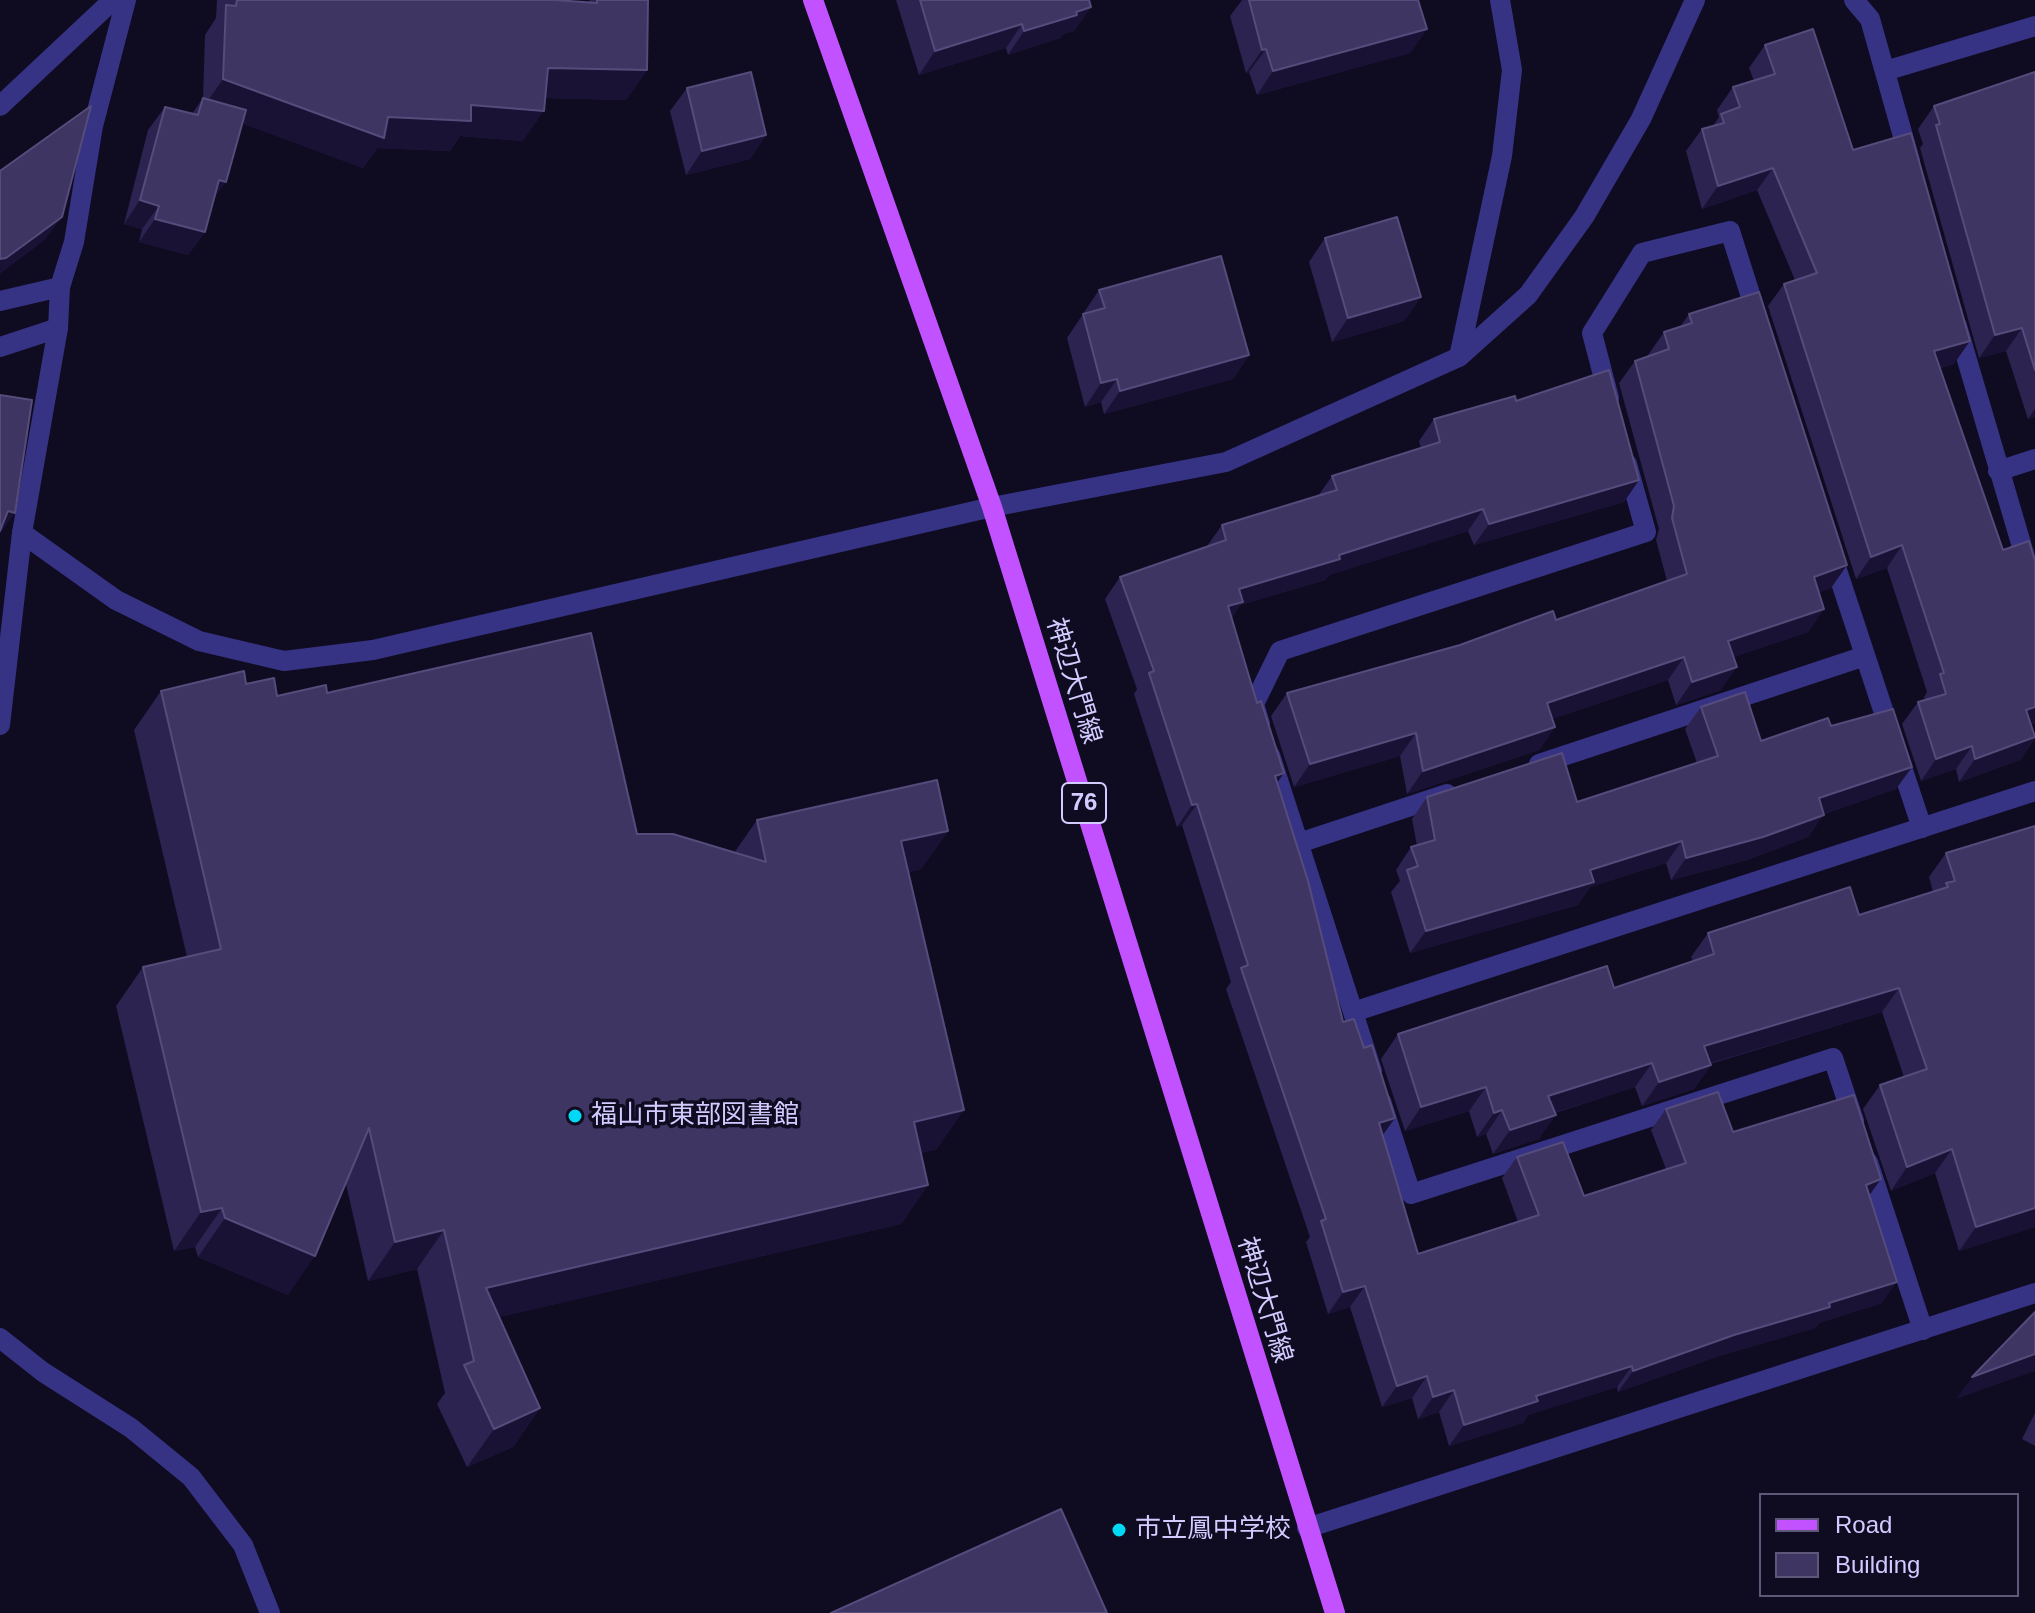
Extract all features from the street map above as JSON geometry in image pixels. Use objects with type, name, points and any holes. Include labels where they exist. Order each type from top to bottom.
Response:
[{"type":"main road","name":"神辺大門線","points":[[813,0],[992,507],[1335,1613]]},
{"type":"street","points":[[0,106],[113,0]]},
{"type":"street","points":[[0,725],[22,533],[58,328],[60,287],[74,242],[93,126],[126,0]]},
{"type":"street","points":[[1459,357],[1502,156],[1512,70],[1500,0]]},
{"type":"street","points":[[22,533],[116,600],[199,641],[284,661],[373,650],[992,507],[1226,462],[1459,357],[1528,295],[1584,217],[1641,119],[1695,0]]},
{"type":"street","points":[[1854,0],[1870,19],[1915,179]]},
{"type":"street","points":[[1885,71],[2035,26]]},
{"type":"street","points":[[1613,410],[1592,333],[1642,253],[1730,231],[1763,338]]},
{"type":"street","points":[[0,301],[60,287]]},
{"type":"street","points":[[1950,302],[2035,591]]},
{"type":"street","points":[[0,347],[58,328]]},
{"type":"street","points":[[1621,441],[1646,532],[1280,651],[1254,704],[1411,1194],[1833,1058],[1923,1330]]},
{"type":"street","points":[[1998,471],[2035,459]]},
{"type":"street","points":[[1826,535],[1922,828]]},
{"type":"street","points":[[1523,769],[1865,656]]},
{"type":"street","points":[[1299,843],[1463,789]]},
{"type":"street","points":[[1353,1012],[2035,791]]},
{"type":"street","points":[[1307,1528],[2035,1293]]},
{"type":"street","points":[[0,1338],[43,1372],[131,1428],[191,1477],[243,1545],[270,1613]]},
{"type":"building","points":[[237,0],[555,0],[597,3],[597,0],[648,0],[647,70],[548,68],[544,111],[471,105],[471,121],[388,117],[384,138],[223,79],[226,5],[236,6]]},
{"type":"building","points":[[920,0],[1089,0],[1091,7],[1076,12],[1077,15],[1024,31],[1022,24],[935,51]]},
{"type":"building","points":[[1249,0],[1418,0],[1427,29],[1273,71],[1266,49],[1262,50]]},
{"type":"building","points":[[1813,29],[1853,150],[1911,133],[1970,341],[1934,351],[2003,550],[2029,541],[2035,561],[2035,707],[2026,710],[2035,737],[1975,759],[1972,746],[1936,759],[1918,702],[1946,694],[1940,674],[1944,673],[1902,545],[1871,557],[1784,284],[1817,273],[1773,168],[1718,186],[1702,129],[1724,123],[1721,114],[1740,107],[1733,87],[1775,74],[1765,45]]},
{"type":"building","points":[[751,72],[766,135],[702,151],[687,88]]},
{"type":"building","points":[[2035,72],[2035,370],[2022,328],[1995,335],[1936,125],[1940,124],[1934,106]]},
{"type":"building","points":[[203,98],[246,110],[226,182],[219,180],[205,232],[155,219],[159,206],[140,200],[165,107],[198,115]]},
{"type":"building","points":[[91,106],[62,217],[6,258],[0,259],[0,171]]},
{"type":"building","points":[[1397,217],[1421,297],[1348,318],[1325,238]]},
{"type":"building","points":[[1221,256],[1249,355],[1120,391],[1117,379],[1101,383],[1083,314],[1105,308],[1099,290]]},
{"type":"building","points":[[1759,292],[1847,565],[1814,577],[1824,609],[1728,641],[1737,667],[1692,682],[1684,657],[1547,703],[1555,727],[1423,771],[1416,733],[1310,764],[1287,693],[1460,645],[1553,611],[1556,620],[1687,574],[1672,518],[1674,506],[1635,361],[1669,349],[1664,332],[1692,323],[1689,314]]},
{"type":"building","points":[[1609,370],[1639,480],[1489,524],[1483,509],[1339,555],[1340,559],[1239,589],[1243,602],[1228,606],[1257,703],[1261,701],[1284,773],[1275,776],[1308,881],[1343,1022],[1354,1019],[1364,1048],[1372,1045],[1395,1118],[1379,1123],[1418,1254],[1539,1215],[1517,1157],[1563,1142],[1584,1196],[1686,1163],[1666,1109],[1718,1092],[1733,1132],[1854,1095],[1881,1179],[1866,1185],[1897,1282],[1633,1371],[1632,1366],[1536,1396],[1538,1401],[1464,1425],[1454,1390],[1433,1397],[1427,1376],[1397,1386],[1365,1286],[1343,1292],[1321,1221],[1326,1219],[1241,968],[1248,965],[1197,804],[1192,805],[1149,673],[1154,671],[1120,577],[1226,540],[1222,525],[1337,490],[1332,476],[1440,442],[1434,419],[1515,396],[1516,401]]},
{"type":"building","points":[[0,395],[32,400],[15,513],[8,511],[0,531]]},
{"type":"building","points":[[591,633],[637,834],[673,834],[766,862],[757,820],[937,780],[948,831],[901,841],[964,1110],[914,1122],[928,1185],[486,1288],[540,1408],[494,1429],[464,1365],[474,1361],[444,1230],[395,1242],[369,1128],[315,1256],[225,1218],[222,1208],[201,1212],[143,967],[221,949],[161,691],[244,671],[246,684],[274,678],[277,696],[326,685],[327,693]]},
{"type":"building","points":[[1745,692],[1761,741],[1828,718],[1831,726],[1893,709],[1912,767],[1819,798],[1824,815],[1763,837],[1686,858],[1682,841],[1590,870],[1594,882],[1426,931],[1407,870],[1418,866],[1411,847],[1435,840],[1427,797],[1562,753],[1577,802],[1718,756],[1701,707]]},
{"type":"building","points":[[2035,826],[2035,1208],[1976,1227],[1952,1149],[1907,1167],[1880,1085],[1927,1069],[1899,988],[1704,1046],[1711,1065],[1659,1082],[1652,1063],[1548,1096],[1556,1115],[1510,1130],[1502,1110],[1494,1113],[1486,1087],[1421,1107],[1398,1034],[1607,966],[1614,988],[1714,954],[1708,933],[1850,887],[1859,915],[1948,887],[1946,883],[1955,881],[1946,853]]},
{"type":"building","points":[[2035,1312],[2035,1354],[1972,1377]]},
{"type":"building","points":[[1061,1509],[1107,1613],[831,1613]]},
{"type":"place","name":"福山市東部図書館","points":[[575,1116]]},
{"type":"place","name":"市立鳳中学校","points":[[1119,1530]]}]
